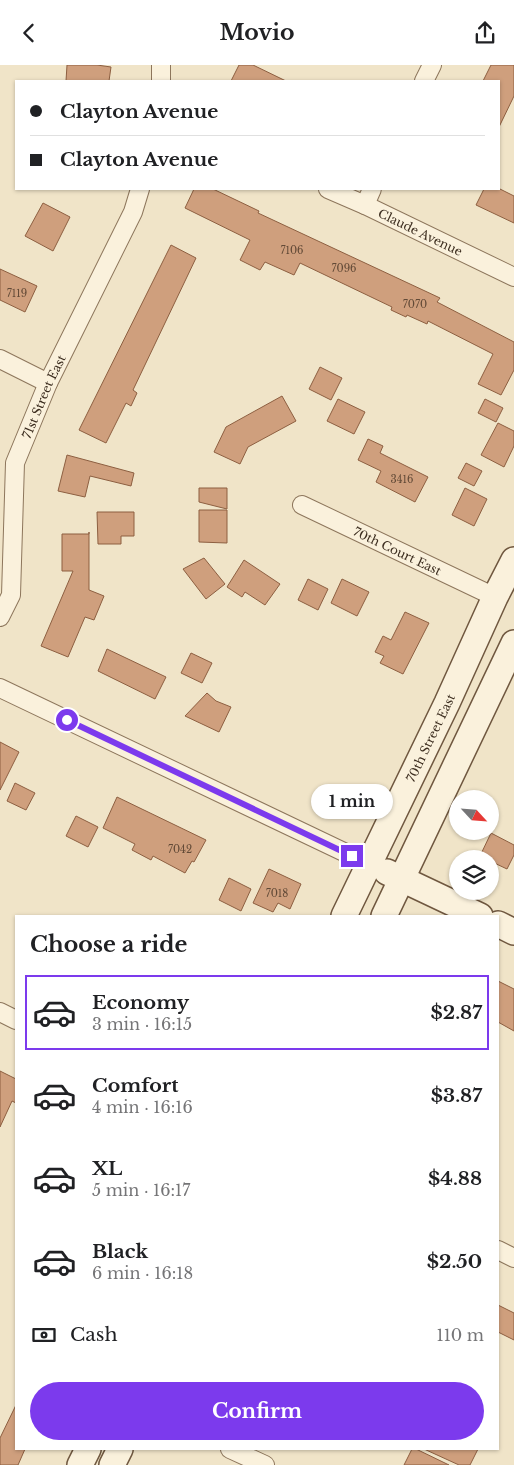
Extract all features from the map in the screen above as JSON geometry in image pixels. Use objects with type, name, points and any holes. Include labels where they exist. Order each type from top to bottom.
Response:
[{"type":"main road","name":"70th Street East","points":[[344,915],[514,560]]},
{"type":"main road","points":[[384,915],[514,643]]},
{"type":"main road","points":[[369,864],[478,915]]},
{"type":"main road","points":[[499,924],[514,932]]},
{"type":"main road","points":[[80,1465],[88,1450]]},
{"type":"main road","points":[[112,1465],[120,1450]]},
{"type":"street","points":[[161,65],[161,80]]},
{"type":"street","points":[[424,80],[432,65]]},
{"type":"street","name":"71st Street East","points":[[0,617],[12,595],[15,463],[48,383],[133,212],[140,190]]},
{"type":"street","name":"Claude Avenue","points":[[330,190],[514,277]]},
{"type":"street","points":[[365,205],[372,190]]},
{"type":"street","points":[[0,359],[48,383]]},
{"type":"street","name":"70th Court East","points":[[302,505],[495,597]]},
{"type":"street","points":[[0,688],[369,864]]},
{"type":"street","points":[[0,1012],[15,1020]]},
{"type":"street","points":[[499,1250],[514,1258]]},
{"type":"street","points":[[232,1450],[265,1465]]},
{"type":"building","points":[[67,65],[111,67],[109,80],[66,80]]},
{"type":"building","points":[[239,65],[253,65],[284,80],[232,80]]},
{"type":"building","points":[[491,65],[514,65],[514,96],[500,125],[500,80],[484,80]]},
{"type":"building","points":[[500,189],[514,196],[514,223],[476,205],[484,190]]},
{"type":"building","points":[[194,190],[215,190],[259,211],[258,213],[440,298],[437,302],[514,342],[514,370],[501,395],[478,384],[493,354],[428,321],[427,324],[391,310],[392,307],[300,263],[294,275],[265,262],[260,270],[240,260],[250,240],[185,208]]},
{"type":"building","points":[[43,203],[70,217],[53,251],[25,236]]},
{"type":"building","points":[[171,245],[196,258],[133,390],[137,393],[131,406],[126,403],[106,443],[79,430]]},
{"type":"building","points":[[0,269],[37,286],[25,312],[0,300]]},
{"type":"building","points":[[320,367],[342,378],[331,400],[309,389]]},
{"type":"building","points":[[282,396],[296,421],[248,447],[240,464],[214,452],[226,427]]},
{"type":"building","points":[[338,399],[365,412],[354,434],[327,421]]},
{"type":"building","points":[[485,399],[503,408],[496,422],[478,413]]},
{"type":"building","points":[[498,423],[514,431],[514,446],[504,467],[481,455]]},
{"type":"building","points":[[368,439],[383,446],[380,453],[428,477],[415,502],[376,482],[381,471],[358,460]]},
{"type":"building","points":[[67,455],[134,473],[131,486],[90,476],[85,497],[58,491]]},
{"type":"building","points":[[466,463],[482,471],[474,486],[458,478]]},
{"type":"building","points":[[199,488],[227,488],[227,509],[199,502]]},
{"type":"building","points":[[465,488],[487,499],[474,526],[452,515]]},
{"type":"building","points":[[199,510],[227,510],[227,543],[199,542]]},
{"type":"building","points":[[97,512],[134,512],[134,536],[121,536],[121,544],[98,544]]},
{"type":"building","points":[[62,534],[89,534],[89,590],[104,596],[94,620],[85,617],[68,657],[41,646],[73,571],[62,571]]},
{"type":"building","points":[[204,558],[225,584],[206,599],[183,569]]},
{"type":"building","points":[[244,560],[280,584],[265,605],[245,592],[242,597],[227,587]]},
{"type":"building","points":[[308,579],[328,589],[318,610],[298,600]]},
{"type":"building","points":[[342,579],[369,592],[357,616],[331,603]]},
{"type":"building","points":[[405,612],[429,623],[403,674],[380,663],[384,656],[375,652],[383,636],[391,640]]},
{"type":"building","points":[[107,649],[166,677],[155,699],[98,671]]},
{"type":"building","points":[[191,653],[212,663],[202,683],[181,673]]},
{"type":"building","points":[[207,693],[216,701],[231,707],[219,732],[185,716]]},
{"type":"building","points":[[0,742],[19,752],[0,790]]},
{"type":"building","points":[[15,783],[35,793],[26,810],[7,801]]},
{"type":"building","points":[[117,797],[206,840],[194,862],[192,861],[185,873],[153,856],[151,860],[132,850],[135,844],[103,828]]},
{"type":"building","points":[[76,816],[98,827],[88,847],[66,836]]},
{"type":"building","points":[[499,837],[514,845],[514,855],[507,869],[499,865],[499,850],[483,850],[488,840],[499,840]]},
{"type":"building","points":[[269,869],[301,884],[290,909],[278,903],[273,912],[253,903]]},
{"type":"building","points":[[229,878],[251,889],[241,911],[219,900]]},
{"type":"building","points":[[499,982],[514,989],[514,1031],[499,1023]]},
{"type":"building","points":[[0,1071],[15,1078],[15,1102],[12,1101],[0,1127]]},
{"type":"building","points":[[499,1306],[514,1313],[514,1340],[499,1332]]},
{"type":"building","points":[[15,1407],[15,1450],[25,1450],[18,1465],[0,1465],[0,1438]]},
{"type":"building","points":[[412,1450],[418,1450],[449,1465],[404,1465]]},
{"type":"building","points":[[426,1450],[478,1450],[470,1465],[459,1465]]},
{"type":"route","points":[[67,720],[352,856]]}]
